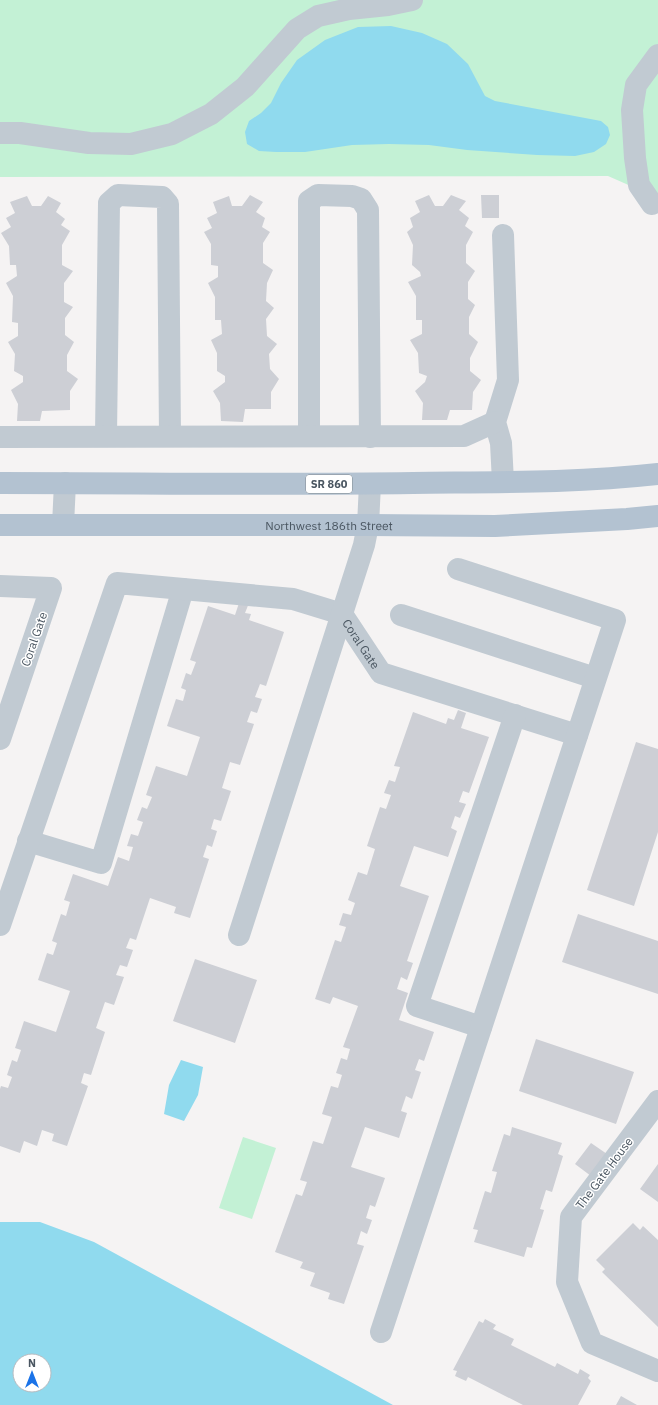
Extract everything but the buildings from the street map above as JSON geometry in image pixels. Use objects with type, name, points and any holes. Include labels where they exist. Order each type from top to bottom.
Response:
[{"type":"main road","name":"SR 860","points":[[0,483],[370,484],[503,482],[618,478],[658,474]]},
{"type":"main road","name":"Northwest 186th Street","points":[[0,525],[495,526],[619,520],[658,516]]},
{"type":"street","points":[[0,133],[20,133],[89,143],[131,144],[172,134],[212,114],[245,87],[297,29],[318,16],[349,9],[388,5],[412,0]]},
{"type":"street","points":[[652,204],[639,185],[635,158],[632,110],[636,85],[658,55]]},
{"type":"street","points":[[106,436],[109,203],[118,195],[162,197],[168,204],[170,436]]},
{"type":"street","points":[[310,436],[310,201],[318,195],[352,196],[360,199],[368,210],[370,437]]},
{"type":"street","points":[[503,235],[508,380],[495,422],[501,443],[503,482]]},
{"type":"street","points":[[0,437],[464,436],[495,422]]},
{"type":"street","points":[[63,525],[65,483]]},
{"type":"street","points":[[239,935],[364,545],[368,525],[370,484]]},
{"type":"street","points":[[381,1332],[615,620],[458,569]]},
{"type":"street","name":"Coral Gate","points":[[28,841],[117,583],[293,599],[342,614],[380,673],[577,735]]},
{"type":"street","name":"Coral Gate","points":[[0,586],[51,588],[0,739]]},
{"type":"street","points":[[0,925],[28,841],[101,863],[183,589]]},
{"type":"street","points":[[401,615],[595,678]]},
{"type":"street","points":[[481,1027],[417,1006],[515,715]]},
{"type":"street","name":"The Gate House","points":[[658,1101],[571,1217],[567,1282],[592,1343],[658,1371]]},
{"type":"green space","points":[[0,0],[658,0],[658,198],[608,176],[0,177]]},
{"type":"green space","points":[[243,1137],[276,1148],[252,1219],[219,1208]]},
{"type":"water","points":[[391,26],[422,33],[447,44],[468,64],[485,96],[495,101],[601,121],[608,127],[610,135],[606,144],[594,152],[575,156],[467,150],[429,145],[389,144],[352,145],[305,152],[276,152],[259,151],[247,144],[245,132],[249,121],[261,113],[271,103],[281,83],[297,60],[325,40],[358,27]]},
{"type":"water","points":[[181,1060],[203,1067],[198,1095],[184,1121],[164,1114],[169,1085]]},
{"type":"water","points":[[0,1222],[40,1222],[94,1242],[393,1405],[0,1405]]}]
